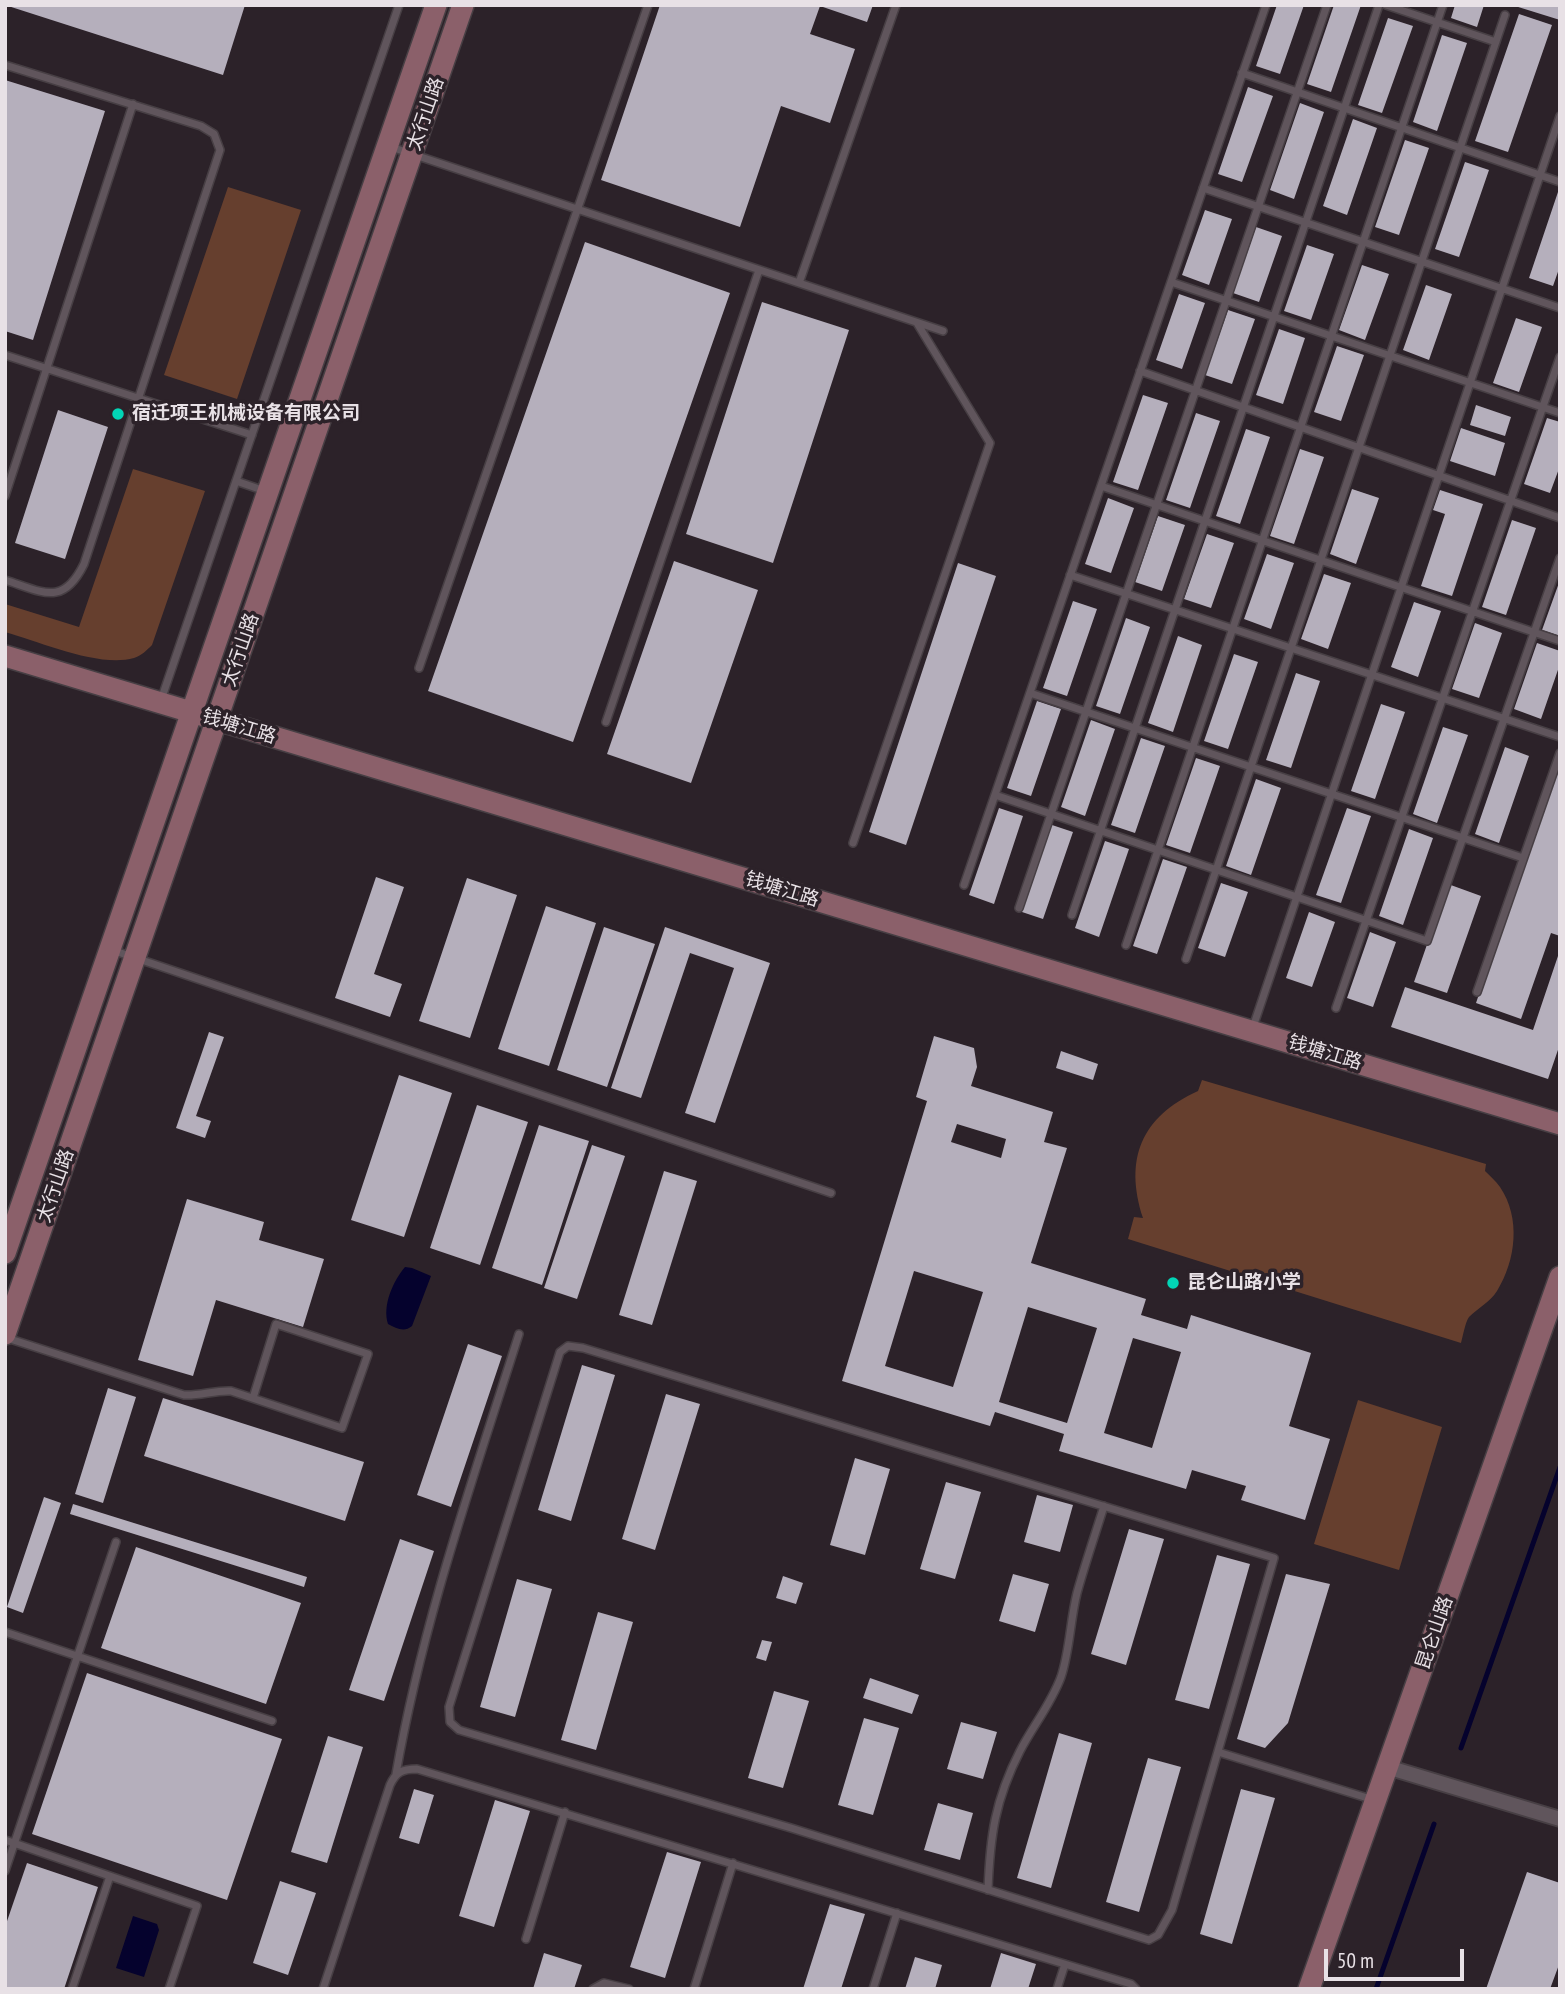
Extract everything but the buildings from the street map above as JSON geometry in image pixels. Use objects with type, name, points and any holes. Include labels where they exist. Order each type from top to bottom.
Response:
[{"type":"street","name":"太行山路","points":[[5,1253],[436,5]]},
{"type":"street","name":"太行山路","points":[[5,1336],[463,5]]},
{"type":"street","name":"钱塘江路","points":[[5,656],[1560,1124]]},
{"type":"street","name":"昆仑山路","points":[[1309,1989],[1560,1278]]},
{"type":"street","points":[[1387,1767],[1560,1819]]},
{"type":"lane","points":[[160,703],[399,5]]},
{"type":"lane","points":[[419,668],[648,5]]},
{"type":"lane","points":[[799,283],[897,5]]},
{"type":"lane","points":[[964,885],[1266,5]]},
{"type":"lane","points":[[1019,908],[1327,5]]},
{"type":"lane","points":[[1072,915],[1379,5]]},
{"type":"lane","points":[[1386,5],[1496,42]]},
{"type":"lane","points":[[1126,945],[1443,5]]},
{"type":"lane","points":[[1186,958],[1505,15]]},
{"type":"lane","points":[[5,65],[201,126],[214,134],[219,150],[84,564],[77,578],[64,591],[48,593],[5,580]]},
{"type":"lane","points":[[1242,73],[1560,182]]},
{"type":"lane","points":[[5,496],[133,104]]},
{"type":"lane","points":[[1252,1031],[1560,116]]},
{"type":"lane","points":[[387,146],[943,331]]},
{"type":"lane","points":[[1203,188],[1560,308]]},
{"type":"lane","points":[[606,722],[759,270]]},
{"type":"lane","points":[[1171,282],[1560,413]]},
{"type":"lane","points":[[853,843],[990,443],[916,322]]},
{"type":"lane","points":[[5,355],[252,435]]},
{"type":"lane","points":[[1336,1008],[1560,357]]},
{"type":"lane","points":[[1140,371],[1560,518]]},
{"type":"lane","points":[[236,481],[269,492]]},
{"type":"lane","points":[[1101,486],[1560,641]]},
{"type":"lane","points":[[995,795],[1427,941],[1560,558]]},
{"type":"lane","points":[[1070,575],[1560,737]]},
{"type":"lane","points":[[1030,693],[1523,859]]},
{"type":"lane","points":[[1477,992],[1560,753]]},
{"type":"lane","points":[[111,950],[831,1193]]},
{"type":"lane","points":[[5,1336],[184,1395],[199,1396],[219,1390],[231,1391],[342,1428],[368,1354],[276,1324],[253,1398]]},
{"type":"lane","points":[[323,1989],[390,1785],[396,1774],[406,1716],[455,1533],[519,1334]]},
{"type":"lane","points":[[568,1346],[583,1348],[1104,1506],[1274,1558],[1172,1910],[1158,1935],[1149,1940],[791,1828],[459,1730],[450,1722],[449,1707],[560,1352],[568,1346]]},
{"type":"lane","points":[[988,1890],[990,1844],[998,1802],[1020,1751],[1060,1679],[1077,1593],[1104,1506]]},
{"type":"lane","points":[[5,1871],[116,1542]]},
{"type":"lane","points":[[5,1632],[272,1721]]},
{"type":"lane","points":[[1218,1752],[1375,1800]]},
{"type":"lane","points":[[396,1774],[405,1769],[429,1771],[1131,1984],[1136,1989]]},
{"type":"lane","points":[[526,1939],[565,1812]]},
{"type":"lane","points":[[5,1840],[197,1906],[169,1989]]},
{"type":"lane","points":[[694,1989],[733,1863]]},
{"type":"lane","points":[[72,1989],[110,1876]]},
{"type":"lane","points":[[873,1989],[897,1913]]},
{"type":"lane","points":[[1057,1989],[1065,1964]]},
{"type":"lane","points":[[593,1989],[604,1983],[629,1989]]},
{"type":"shaded area","points":[[228,187],[301,210],[237,399],[164,375]]},
{"type":"shaded area","points":[[133,469],[205,491],[152,645],[134,658],[104,660],[5,632],[5,604],[79,627]]},
{"type":"shaded area","points":[[1202,1080],[1486,1164],[1485,1171],[1507,1199],[1514,1239],[1508,1266],[1497,1291],[1469,1317],[1461,1343],[1128,1239],[1134,1217],[1143,1218],[1136,1177],[1142,1142],[1163,1114],[1198,1091]]},
{"type":"shaded area","points":[[405,1267],[431,1276],[412,1326],[403,1329],[388,1324],[386,1309],[396,1279]]},
{"type":"shaded area","points":[[1358,1400],[1442,1427],[1399,1570],[1314,1544]]},
{"type":"shaded area","points":[[133,1916],[157,1924],[159,1930],[144,1977],[116,1968]]},
{"type":"waterway","points":[[1461,1748],[1560,1467]]},
{"type":"waterway","points":[[1376,1989],[1434,1824]]},
{"type":"place","name":"宿迁项王机械设备有限公司","points":[[118,414]]},
{"type":"place","name":"昆仑山路小学","points":[[1173,1283]]}]
